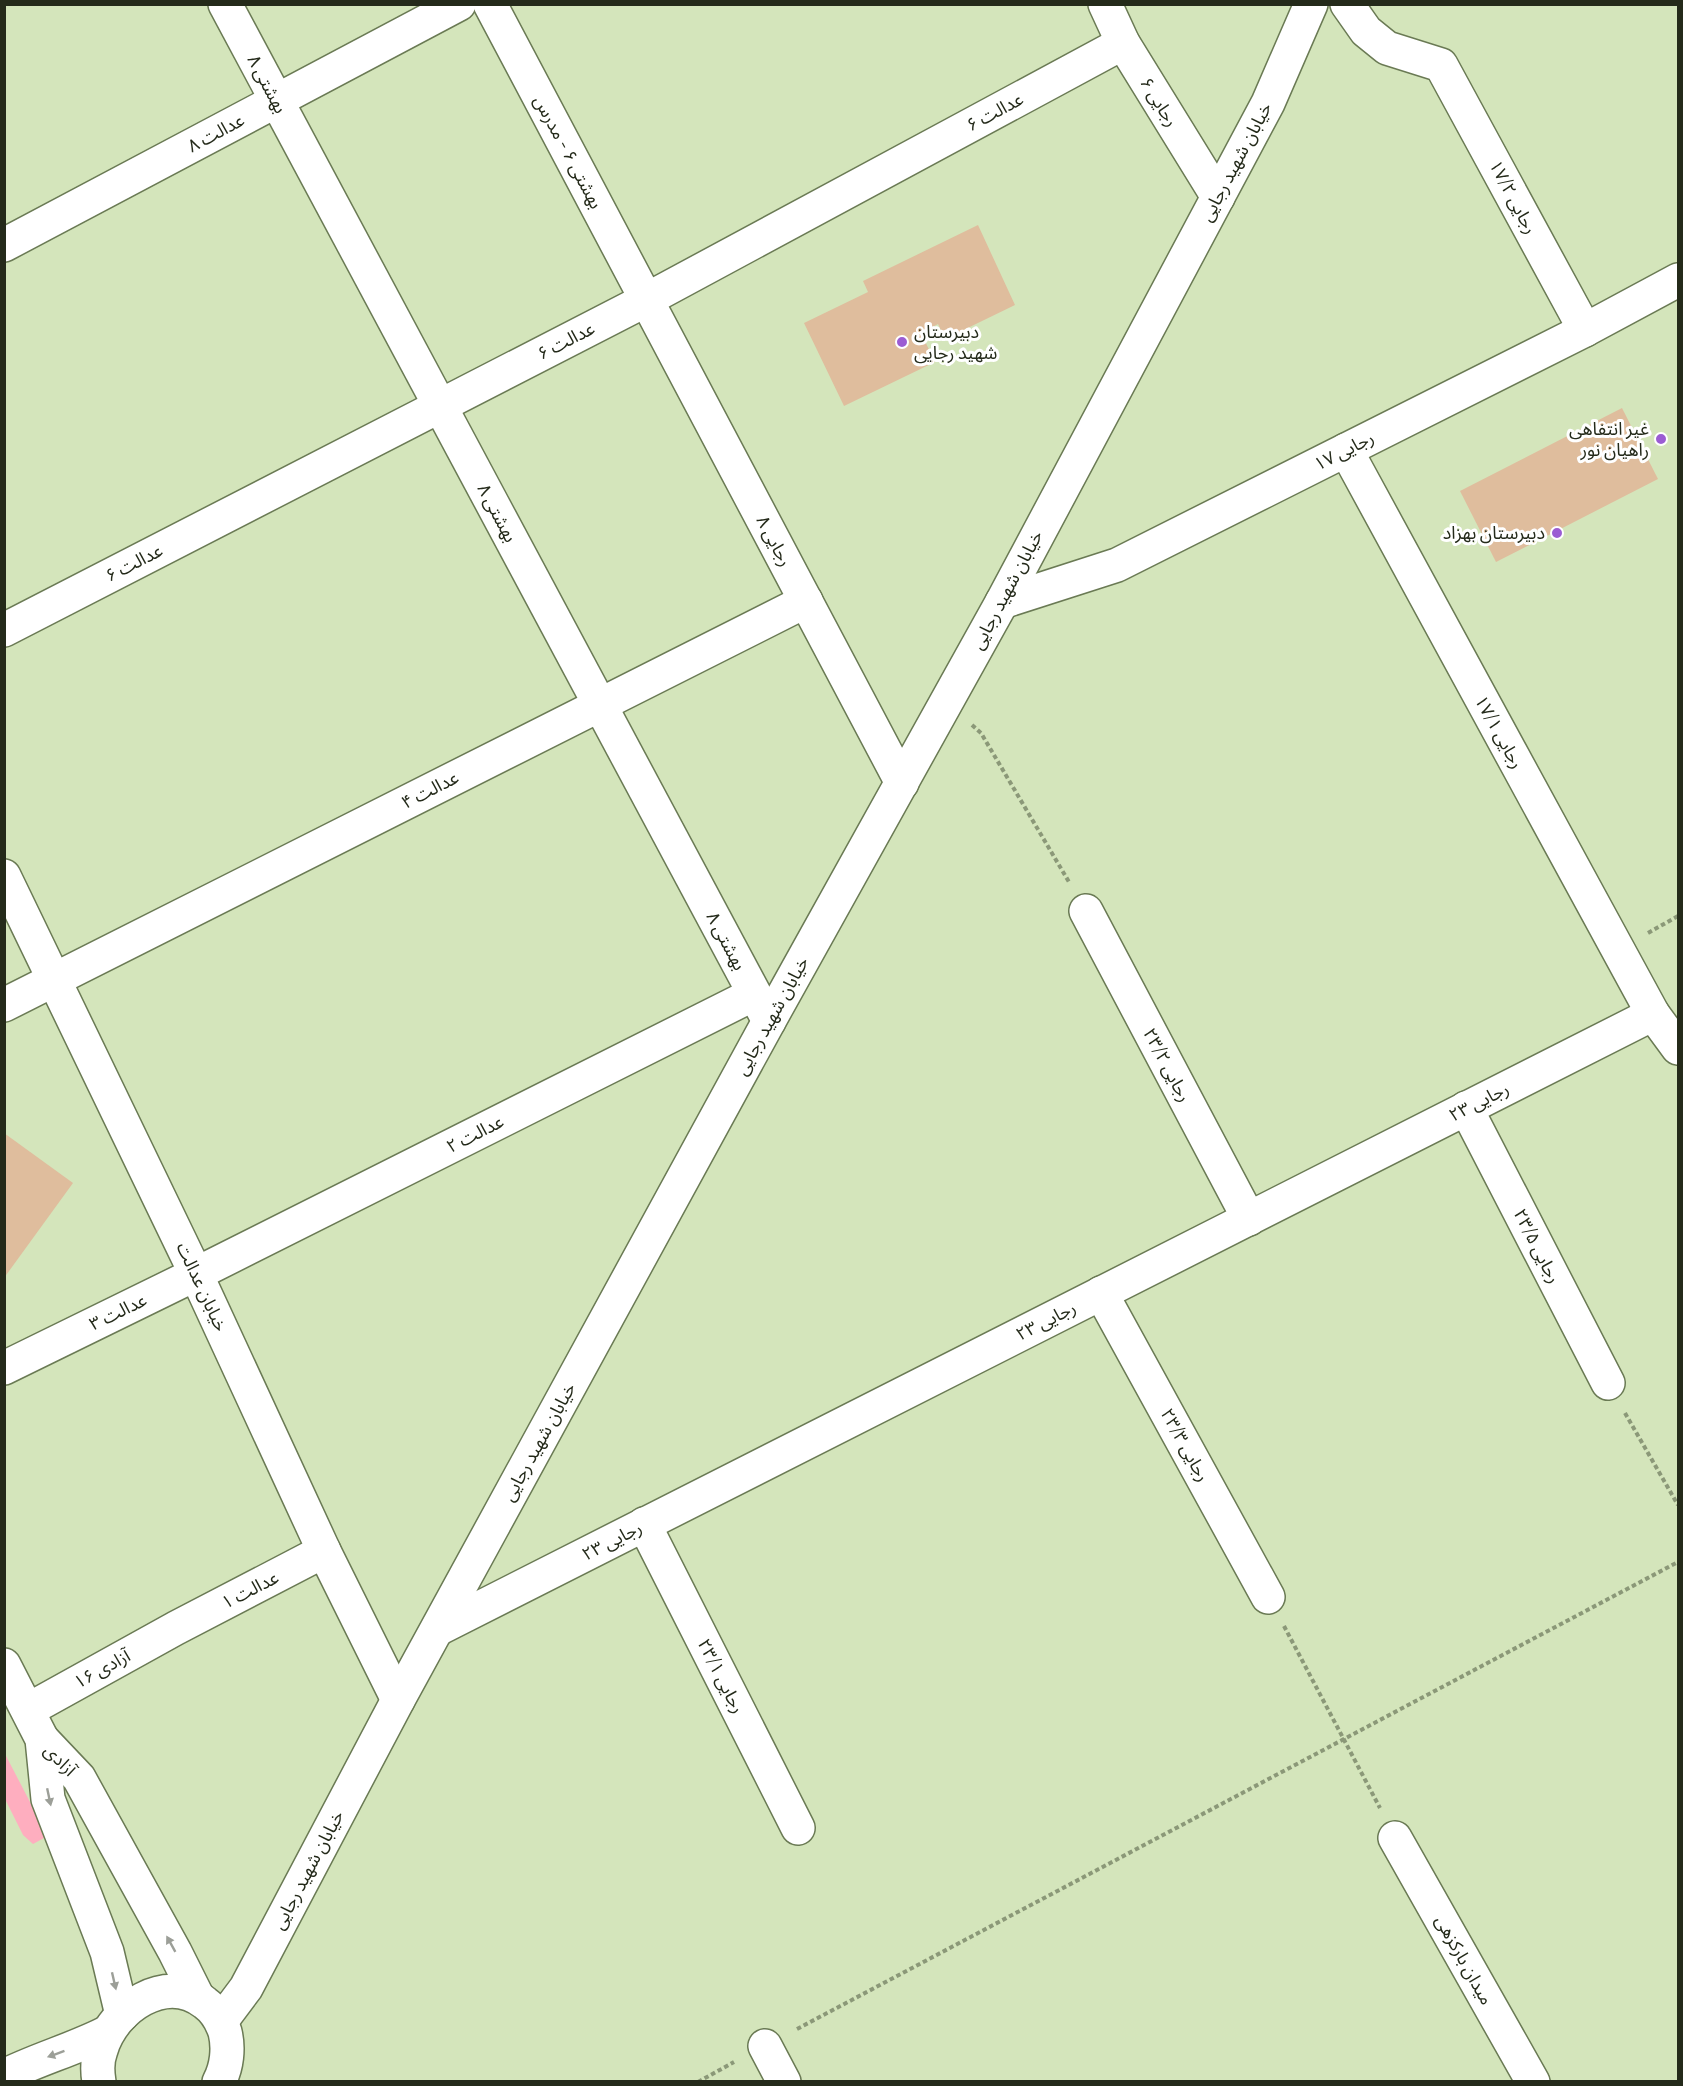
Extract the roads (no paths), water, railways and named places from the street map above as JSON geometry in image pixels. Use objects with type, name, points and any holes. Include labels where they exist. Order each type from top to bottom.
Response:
[{"type":"street","name":"بهشتی ۸","points":[[225,4],[762,1008]]},
{"type":"street","name":"عدالت ۸","points":[[4,244],[459,4]]},
{"type":"street","name":"بهشتی ۶ - مدرس","points":[[490,4],[646,300]]},
{"type":"street","name":"رجایی ۶","points":[[1105,4],[1123,43],[1218,197]]},
{"type":"street","name":"خیابان شهید رجایی","points":[[222,2020],[246,1988],[438,1629],[762,1008],[902,783],[1002,602],[1268,104],[1311,4]]},
{"type":"street","name":"رجایی ۱۷/۲","points":[[1347,4],[1366,31],[1387,48],[1441,65],[1585,330]]},
{"type":"street","name":"عدالت ۶","points":[[4,630],[646,300],[1123,43]]},
{"type":"street","name":"رجایی ۱۷","points":[[1002,602],[1117,565],[1585,330],[1678,280]]},
{"type":"street","name":"رجایی ۸","points":[[646,300],[902,783]]},
{"type":"street","name":"رجایی ۱۷/۱","points":[[1346,450],[1653,1014],[1678,1048]]},
{"type":"street","name":"عدالت ۴","points":[[4,1005],[806,601]]},
{"type":"street","name":"خیابان عدالت","points":[[4,876],[196,1274],[324,1551],[398,1700]]},
{"type":"street","name":"رجایی ۲۳/۲","points":[[1086,911],[1248,1219]]},
{"type":"street","name":"عدالت ۲","points":[[196,1274],[762,1008]]},
{"type":"street","name":"رجایی ۲۳","points":[[438,1629],[1653,1014]]},
{"type":"street","name":"رجایی ۲۳/۵","points":[[1466,1108],[1608,1383]]},
{"type":"street","name":"عدالت ۳","points":[[4,1368],[196,1274]]},
{"type":"street","name":"رجایی ۲۳/۳","points":[[1101,1293],[1268,1597]]},
{"type":"street","name":"رجایی ۲۳/۱","points":[[644,1524],[798,1828]]},
{"type":"street","name":"عدالت ۱","points":[[176,1628],[324,1551]]},
{"type":"street","name":"آزادی ۱۶","points":[[13,1688],[176,1628]]},
{"type":"street","points":[[13,1688],[42,1740]]},
{"type":"street","name":"آزادی","points":[[42,1740],[79,1778],[197,1996]]},
{"type":"street","name":"آزادی","points":[[42,1740],[48,1799],[107,1952],[115,2023]]},
{"type":"street","name":"میدان بارکزهی","points":[[1395,1838],[1533,2082]]},
{"type":"street","points":[[4,2076],[30,2063],[89,2042],[115,2023],[137,2001],[159,1992],[180,1991],[197,1996],[222,2020],[228,2042],[221,2080]]},
{"type":"street","points":[[99,2082],[97,2067],[100,2049],[115,2023]]},
{"type":"street","points":[[765,2046],[784,2082]]},
{"type":"place","name":"دبیرستان شهید رجایی","points":[[902,342]]},
{"type":"place","name":"غیر انتفاهی راهیان نور","points":[[1661,439]]},
{"type":"place","name":"دبیرستان بهزاد","points":[[1557,533]]}]
